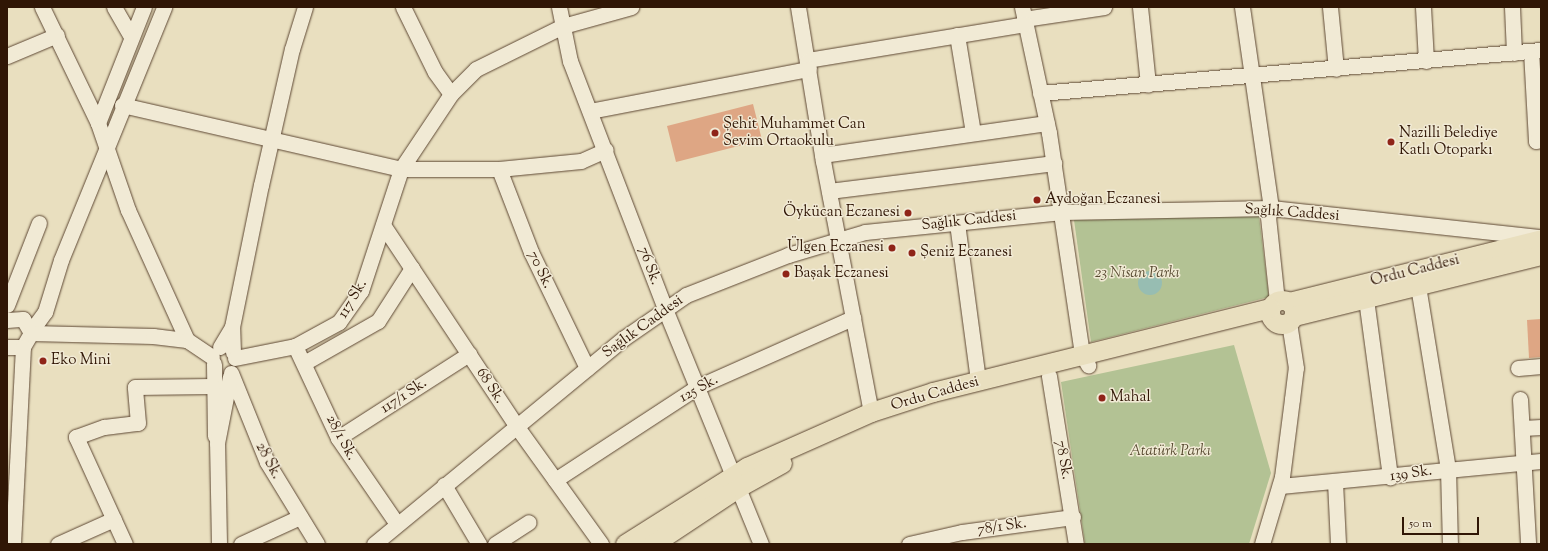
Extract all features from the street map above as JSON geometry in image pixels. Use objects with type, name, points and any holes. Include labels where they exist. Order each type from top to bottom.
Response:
[{"type":"main road","name":"Ordu Caddesi","points":[[625,544],[736,481],[872,412],[978,381],[1085,360],[1283,312],[1541,238]]},
{"type":"main road","name":"Ordu Caddesi","points":[[1283,312],[1366,299],[1541,255]]},
{"type":"main road","name":"Ordu Caddesi","points":[[653,544],[736,481],[880,421],[963,396],[1049,376],[1085,360]]},
{"type":"street","points":[[42,7],[57,35],[98,123],[105,149],[191,342]]},
{"type":"street","points":[[114,7],[131,38]]},
{"type":"street","points":[[98,123],[144,7]]},
{"type":"street","points":[[13,544],[11,492],[12,462],[23,347],[31,332],[45,312],[122,105],[164,7]]},
{"type":"street","points":[[217,443],[212,425],[212,386],[224,358],[232,327],[271,140],[305,7]]},
{"type":"street","points":[[403,7],[435,72],[451,94]]},
{"type":"street","name":"76 Sk.","points":[[559,7],[570,61],[606,150],[665,309],[761,544]]},
{"type":"street","name":"117 Sk.","points":[[224,358],[295,346],[339,322],[361,291],[401,169],[451,94],[476,69],[563,26],[631,7]]},
{"type":"street","points":[[798,7],[822,155],[872,412]]},
{"type":"street","points":[[590,111],[808,64],[957,35],[1024,16],[1104,7]]},
{"type":"street","points":[[1140,7],[1148,85]]},
{"type":"street","points":[[1242,7],[1254,76],[1271,210],[1277,220],[1283,312],[1292,400],[1280,486],[1262,544]]},
{"type":"street","points":[[1330,7],[1336,69]]},
{"type":"street","points":[[1423,7],[1426,61]]},
{"type":"street","points":[[1512,7],[1514,53]]},
{"type":"street","points":[[1024,16],[1047,123],[1085,360]]},
{"type":"street","points":[[7,56],[57,35]]},
{"type":"street","points":[[957,35],[973,133]]},
{"type":"street","points":[[1040,93],[1536,51],[1536,141],[1541,140]]},
{"type":"street","points":[[122,105],[401,169],[499,169],[581,161],[606,150]]},
{"type":"street","points":[[822,155],[1047,123]]},
{"type":"street","points":[[829,191],[1054,163]]},
{"type":"street","name":"70 Sk.","points":[[499,169],[531,252],[587,368]]},
{"type":"street","name":"Sağlık Caddesi","points":[[374,544],[587,368],[686,295],[838,240],[865,232],[1062,212],[1271,210],[1541,238]]},
{"type":"street","points":[[7,304],[39,223]]},
{"type":"street","points":[[957,223],[978,381]]},
{"type":"street","name":"68 Sk.","points":[[383,224],[517,427],[601,544]]},
{"type":"street","points":[[304,363],[378,321],[412,268]]},
{"type":"street","points":[[1418,286],[1448,469],[1450,544]]},
{"type":"street","points":[[1366,299],[1390,477]]},
{"type":"street","points":[[7,320],[21,318],[31,332]]},
{"type":"street","name":"125 Sk.","points":[[555,480],[697,387],[853,318]]},
{"type":"street","points":[[31,332],[100,332],[191,342],[224,358]]},
{"type":"street","name":"28/1 Sk.","points":[[295,346],[338,438],[397,524]]},
{"type":"street","points":[[7,347],[23,347]]},
{"type":"street","name":"117/1 Sk.","points":[[338,438],[469,354]]},
{"type":"street","points":[[220,544],[217,443],[224,358]]},
{"type":"street","name":"28 Sk.","points":[[224,358],[267,462],[317,544]]},
{"type":"street","points":[[1518,368],[1541,366]]},
{"type":"street","name":"78 Sk.","points":[[1049,376],[1073,517],[1076,544]]},
{"type":"street","points":[[126,544],[76,437],[104,427],[138,423],[135,387],[212,386]]},
{"type":"street","points":[[1520,399],[1525,462],[1528,544]]},
{"type":"street","points":[[1523,428],[1541,427]]},
{"type":"street","name":"139 Sk.","points":[[1280,486],[1390,477],[1448,469],[1541,461]]},
{"type":"street","points":[[1335,482],[1338,544]]},
{"type":"street","points":[[444,485],[479,544]]},
{"type":"street","points":[[240,544],[300,517]]},
{"type":"street","name":"78/1 Sk.","points":[[909,544],[962,532],[1073,517]]},
{"type":"street","points":[[58,544],[114,519]]},
{"type":"street","points":[[495,544],[529,522]]},
{"type":"green space","name":"23 Nisan Parkı","points":[[1259,216],[1269,297],[1091,342],[1074,220]]},
{"type":"green space","name":"Atatürk Parkı","points":[[1234,345],[1271,473],[1249,544],[1085,544],[1061,382]]},
{"type":"water","points":[[1150,271],[1159,274],[1162,283],[1159,292],[1150,295],[1141,292],[1138,283],[1141,274]]},
{"type":"building","name":"Şehit Muhammet Can Sevim Ortaokulu","points":[[753,104],[762,140],[676,162],[667,126]]},
{"type":"building","points":[[1541,319],[1541,357],[1529,358],[1527,320]]},
{"type":"place","name":"Şehit Muhammet Can Sevim Ortaokulu","points":[[715,133]]},
{"type":"place","name":"Nazilli Belediye Katlı Otoparkı","points":[[1391,142]]},
{"type":"place","name":"Aydoğan Eczanesi","points":[[1037,200]]},
{"type":"place","name":"Öykücan Eczanesi","points":[[908,213]]},
{"type":"place","name":"Ülgen Eczanesi","points":[[892,248]]},
{"type":"place","name":"Şeniz Eczanesi","points":[[912,253]]},
{"type":"place","name":"Başak Eczanesi","points":[[786,274]]},
{"type":"place","name":"Eko Mini","points":[[43,361]]},
{"type":"place","name":"Mahal","points":[[1102,398]]}]
